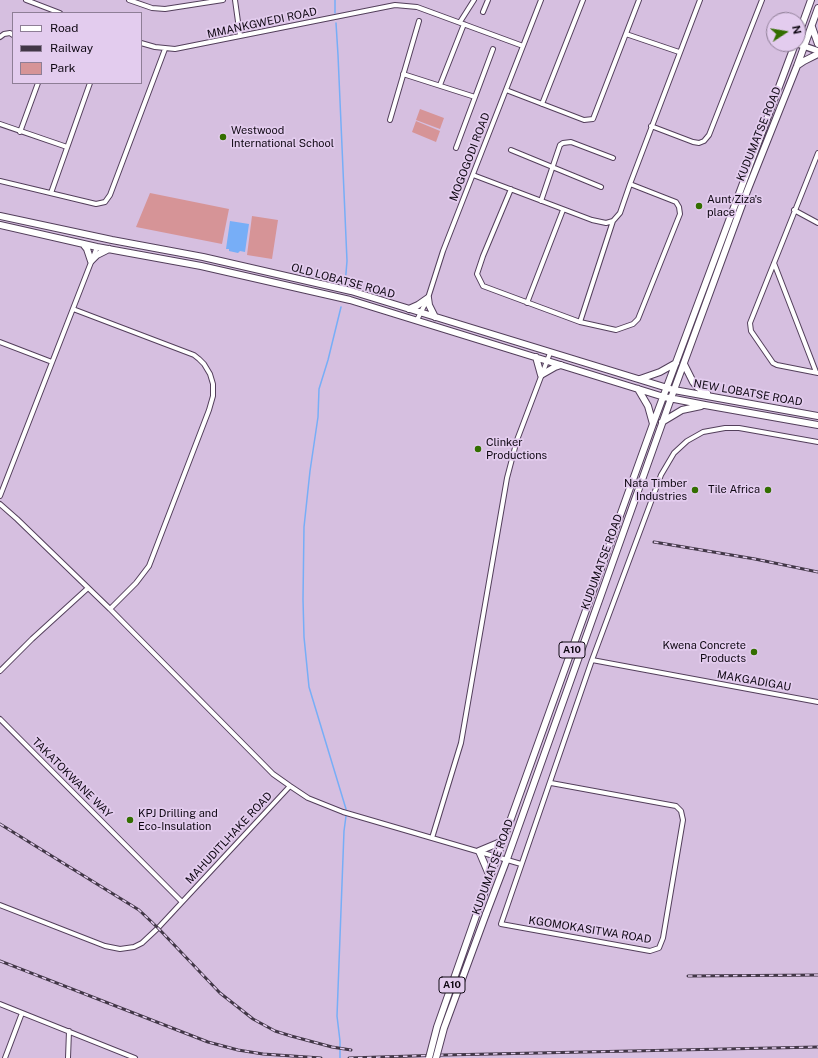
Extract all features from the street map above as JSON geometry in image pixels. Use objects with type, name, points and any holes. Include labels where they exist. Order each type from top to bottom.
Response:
[{"type":"main road","points":[[806,14],[811,0]]},
{"type":"main road","name":"KUDUMATSE ROAD","points":[[806,37],[812,27],[818,8]]},
{"type":"main road","points":[[812,27],[818,44]]},
{"type":"main road","name":"KUDUMATSE ROAD","points":[[429,1058],[437,1027],[477,913],[653,424],[792,52]]},
{"type":"main road","name":"KUDUMATSE ROAD","points":[[436,1058],[444,1028],[507,860],[662,422],[746,194],[797,66],[800,52]]},
{"type":"main road","points":[[797,66],[818,54]]},
{"type":"main road","name":"OLD LOBATSE ROAD","points":[[0,216],[92,236],[203,257],[351,291],[674,390]]},
{"type":"main road","name":"OLD LOBATSE ROAD","points":[[0,225],[97,247],[201,266],[350,300],[664,397],[818,425]]},
{"type":"main road","points":[[92,236],[97,247],[112,240]]},
{"type":"main road","points":[[83,244],[87,249],[90,261],[97,255],[109,249]]},
{"type":"main road","points":[[409,309],[428,298],[429,305],[436,317]]},
{"type":"main road","points":[[536,357],[542,375],[554,367],[561,365]]},
{"type":"main road","points":[[640,379],[656,374],[676,363]]},
{"type":"main road","points":[[684,364],[693,382],[701,390],[713,396]]},
{"type":"main road","points":[[638,389],[648,406],[653,424]]},
{"type":"main road","name":"NEW LOBATSE ROAD","points":[[674,390],[818,416]]},
{"type":"main road","points":[[662,422],[682,410],[705,405]]},
{"type":"main road","points":[[490,877],[479,851],[503,841]]},
{"type":"street","points":[[26,0],[57,12]]},
{"type":"street","points":[[129,0],[152,8],[165,9],[223,0]]},
{"type":"street","points":[[181,0],[182,6]]},
{"type":"street","points":[[235,0],[240,36]]},
{"type":"street","points":[[440,85],[462,23],[474,0]]},
{"type":"street","points":[[483,12],[488,0]]},
{"type":"street","name":"MOGOGODI ROAD","points":[[417,320],[428,298],[443,251],[541,0]]},
{"type":"street","points":[[542,104],[583,0]]},
{"type":"street","points":[[506,90],[584,120],[592,119],[639,0]]},
{"type":"street","points":[[580,322],[613,222],[620,213],[651,126],[700,0]]},
{"type":"street","points":[[651,126],[693,142],[704,141],[709,135],[762,0]]},
{"type":"street","name":"MMANKGWEDI ROAD","points":[[142,43],[165,49],[195,45],[395,5],[417,7],[523,46]]},
{"type":"street","points":[[390,120],[419,21]]},
{"type":"street","points":[[0,37],[4,34],[12,34]]},
{"type":"street","points":[[626,34],[679,52]]},
{"type":"street","points":[[806,47],[818,51]]},
{"type":"street","points":[[0,181],[96,204],[105,202],[110,195],[165,49]]},
{"type":"street","points":[[456,148],[493,49]]},
{"type":"street","points":[[403,74],[475,97]]},
{"type":"street","points":[[20,132],[38,84]]},
{"type":"street","points":[[51,194],[90,84]]},
{"type":"street","points":[[0,124],[67,147]]},
{"type":"street","points":[[541,201],[560,145],[567,141],[613,158]]},
{"type":"street","points":[[511,150],[601,187]]},
{"type":"street","points":[[817,372],[773,363],[751,331],[750,324],[752,315],[794,210],[817,158],[818,152]]},
{"type":"street","points":[[473,174],[596,222],[613,222]]},
{"type":"street","points":[[511,189],[477,274],[483,286],[580,322],[616,330],[633,324],[638,319],[680,214],[679,207],[676,202],[630,184]]},
{"type":"street","points":[[527,303],[564,210]]},
{"type":"street","points":[[794,210],[818,223]]},
{"type":"street","points":[[0,496],[73,309],[90,261],[97,247]]},
{"type":"street","points":[[774,263],[817,372]]},
{"type":"street","points":[[73,309],[194,355],[204,364],[210,374],[213,384],[213,396],[210,410],[149,566],[136,582],[110,608]]},
{"type":"street","points":[[0,342],[52,362]]},
{"type":"street","points":[[432,838],[461,743],[507,478],[517,440],[550,353]]},
{"type":"street","points":[[551,783],[592,660],[661,475],[674,453],[687,441],[703,432],[725,428],[739,428],[818,442]]},
{"type":"street","points":[[0,504],[110,608],[273,774],[290,786],[314,800],[343,812],[404,831],[522,864]]},
{"type":"street","points":[[0,671],[32,639],[88,588]]},
{"type":"street","name":"MAKGADIGAU","points":[[592,660],[818,702]]},
{"type":"street","name":"TAKATOKWANE WAY","points":[[0,719],[182,902]]},
{"type":"street","name":"KGOMOKASITWA ROAD","points":[[551,783],[676,806],[681,811],[683,820],[663,938],[658,948],[650,950],[502,924],[522,864],[551,783]]},
{"type":"street","name":"MAHUDITLHAKE ROAD","points":[[0,905],[105,946],[125,950],[134,947],[142,943],[182,902],[290,786]]},
{"type":"street","points":[[0,1004],[135,1058]]},
{"type":"street","points":[[5,1058],[22,1012]]},
{"type":"street","points":[[68,1058],[69,1031]]},
{"type":"green space","points":[[420,109],[444,118],[440,129],[416,120]]},
{"type":"green space","points":[[416,121],[440,131],[436,142],[412,132]]},
{"type":"green space","points":[[150,193],[229,209],[222,244],[136,227]]},
{"type":"green space","points":[[252,216],[278,220],[272,259],[247,255]]},
{"type":"water","points":[[230,221],[249,224],[245,252],[240,251],[238,253],[226,249]]},
{"type":"waterway","points":[[335,0],[335,13]]},
{"type":"waterway","points":[[336,23],[347,261],[345,285]]},
{"type":"waterway","points":[[341,307],[319,389],[318,417],[304,527],[303,599],[304,637],[309,687],[346,809]]},
{"type":"waterway","points":[[340,1058],[340,1041],[337,1016],[344,831],[346,816]]},
{"type":"railway","points":[[654,542],[755,559],[818,572]]},
{"type":"railway","points":[[0,824],[139,910],[220,993],[253,1019],[275,1031],[332,1047],[351,1050]]},
{"type":"railway","points":[[0,961],[208,1042],[238,1050],[263,1054],[321,1058]]},
{"type":"railway","points":[[688,976],[818,975]]},
{"type":"railway","points":[[349,1058],[818,1047]]},
{"type":"place","name":"Westwood International School","points":[[223,137]]},
{"type":"place","name":"Aunt Ziza's place","points":[[699,206]]},
{"type":"place","name":"Clinker Productions","points":[[478,449]]},
{"type":"place","name":"Nata Timber Industries","points":[[695,490]]},
{"type":"place","name":"Tile Africa","points":[[768,490]]},
{"type":"place","name":"Kwena Concrete Products","points":[[754,652]]},
{"type":"place","name":"KPJ Drilling and Eco-Insulation","points":[[130,820]]}]
